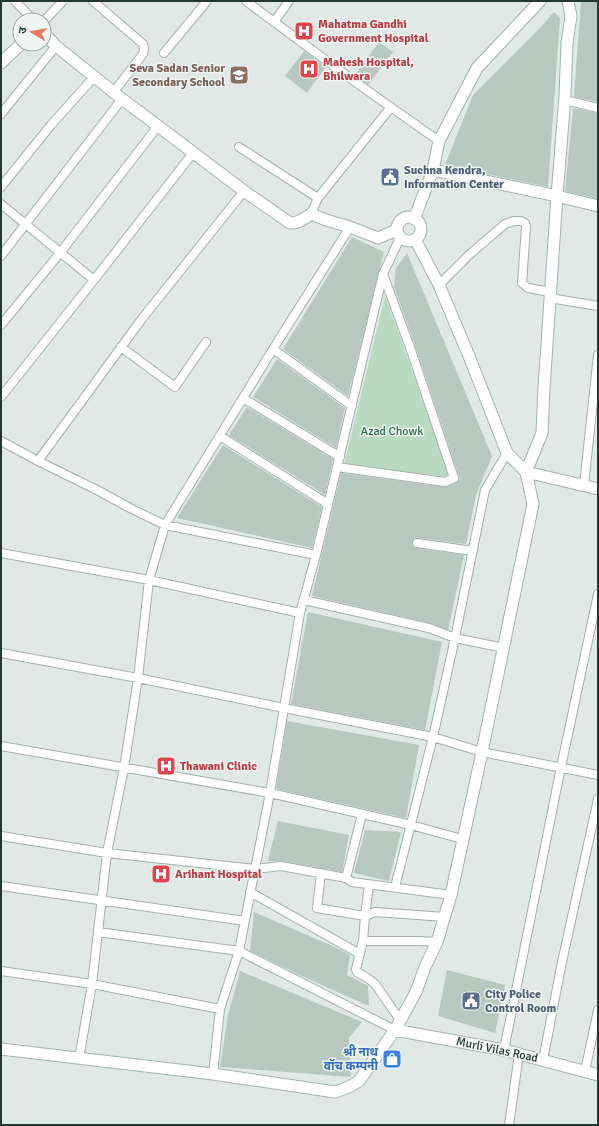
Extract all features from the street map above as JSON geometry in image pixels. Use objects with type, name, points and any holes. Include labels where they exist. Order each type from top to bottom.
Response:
[{"type":"street","points":[[15,1],[25,12]]},
{"type":"street","points":[[52,13],[63,1]]},
{"type":"street","points":[[1,256],[26,225],[118,96],[143,54],[143,44],[93,1]]},
{"type":"street","points":[[164,53],[207,1]]},
{"type":"street","points":[[246,1],[358,84],[439,141]]},
{"type":"street","points":[[274,22],[289,1]]},
{"type":"street","points":[[414,219],[433,170],[439,141],[477,68],[540,1]]},
{"type":"street","points":[[1,1049],[213,1074],[335,1092],[349,1087],[359,1081],[395,1030],[416,992],[425,967],[437,942],[451,895],[533,504],[526,472],[542,434],[550,295],[565,100],[567,43],[570,16],[568,1]]},
{"type":"street","points":[[52,42],[118,96],[244,191],[290,223],[298,222],[312,214],[318,198],[392,107]]},
{"type":"street","points":[[1,114],[56,46]]},
{"type":"street","points":[[1,63],[13,52]]},
{"type":"street","points":[[1,187],[51,125],[94,77]]},
{"type":"street","points":[[565,100],[598,108]]},
{"type":"street","points":[[1,325],[60,253],[158,126]]},
{"type":"street","points":[[239,147],[318,198]]},
{"type":"street","points":[[1,397],[193,153]]},
{"type":"street","points":[[433,170],[598,206]]},
{"type":"street","points":[[38,461],[141,320],[244,191]]},
{"type":"street","points":[[1,204],[94,280]]},
{"type":"street","points":[[213,1074],[220,1009],[239,950],[245,921],[270,793],[300,613],[340,457],[383,274],[399,234],[399,223],[404,218],[411,217],[417,221],[420,227],[420,234],[415,239],[408,241],[399,234],[378,238],[350,226],[312,214]]},
{"type":"street","points":[[438,285],[470,254],[505,224],[514,221],[521,221],[525,223],[526,227],[522,283],[528,288],[550,295],[598,306]]},
{"type":"street","points":[[79,1059],[92,984],[107,853],[124,768],[138,678],[149,580],[165,525],[350,226]]},
{"type":"street","points":[[415,239],[438,285],[469,356],[507,453],[526,472],[598,489]]},
{"type":"street","points":[[337,467],[445,482],[454,478],[412,353],[383,274]]},
{"type":"street","points":[[121,347],[175,387],[206,342]]},
{"type":"street","points":[[273,349],[352,406]]},
{"type":"street","points":[[584,485],[598,355]]},
{"type":"street","points":[[243,398],[340,457]]},
{"type":"street","points":[[220,436],[328,504]]},
{"type":"street","points":[[1,441],[165,525],[316,555]]},
{"type":"street","points":[[395,888],[433,737],[485,490],[507,453]]},
{"type":"street","points":[[417,543],[473,551]]},
{"type":"street","points":[[1,553],[149,580],[300,613]]},
{"type":"street","points":[[504,1050],[561,767],[598,594]]},
{"type":"street","points":[[304,600],[429,628],[455,638],[504,648]]},
{"type":"street","points":[[1,653],[138,678],[433,737],[482,752],[598,775]]},
{"type":"street","points":[[1,746],[270,793],[411,825],[462,839]]},
{"type":"street","points":[[543,1060],[564,954],[598,799]]},
{"type":"street","points":[[346,878],[362,814]]},
{"type":"street","points":[[1,836],[107,853],[255,869],[281,866],[346,878],[352,882],[369,885],[451,895]]},
{"type":"street","points":[[321,873],[317,908],[365,916],[375,912],[445,917]]},
{"type":"street","points":[[369,885],[363,941],[356,969],[357,972],[375,984],[400,1020]]},
{"type":"street","points":[[1,886],[61,896],[102,900],[245,921]]},
{"type":"street","points":[[250,892],[360,954]]},
{"type":"street","points":[[98,932],[239,950],[395,1030]]},
{"type":"street","points":[[363,941],[437,942]]},
{"type":"street","points":[[1,971],[92,984],[220,1009]]},
{"type":"street","points":[[585,1071],[598,1010]]},
{"type":"street","name":"Murli Vilas Road","points":[[395,1030],[504,1050],[598,1075]]},
{"type":"street","points":[[509,1125],[519,1054]]},
{"type":"green space","name":"Azad Chowk","points":[[385,296],[451,477],[344,465]]},
{"type":"building","points":[[581,1],[598,1],[598,102],[574,97]]},
{"type":"building","points":[[554,12],[560,18],[548,187],[445,165],[473,95]]},
{"type":"building","points":[[379,42],[393,52],[368,85],[355,75]]},
{"type":"building","points":[[304,51],[326,67],[307,93],[285,76]]},
{"type":"building","points":[[573,108],[598,113],[598,199],[565,191]]},
{"type":"building","points":[[352,237],[384,252],[348,396],[283,349]]},
{"type":"building","points":[[407,253],[492,456],[476,495],[466,544],[418,538],[415,538],[412,542],[412,545],[416,548],[464,555],[448,630],[430,623],[312,596],[341,473],[444,487],[456,483],[460,479],[394,287],[396,268]]},
{"type":"building","points":[[277,359],[345,408],[336,448],[253,397]]},
{"type":"building","points":[[247,407],[333,459],[325,495],[229,435]]},
{"type":"building","points":[[223,445],[322,507],[312,548],[177,518]]},
{"type":"building","points":[[308,612],[442,642],[425,730],[291,704]]},
{"type":"building","points":[[287,721],[419,745],[406,818],[276,789]]},
{"type":"building","points":[[163,757],[172,758],[170,770],[161,768]]},
{"type":"building","points":[[278,821],[349,835],[342,872],[282,861],[268,861]]},
{"type":"building","points":[[365,830],[401,832],[389,881],[354,873]]},
{"type":"building","points":[[157,864],[171,867],[168,883],[154,880]]},
{"type":"building","points":[[254,912],[350,955],[347,975],[368,986],[369,1006],[250,951]]},
{"type":"building","name":"City Police Control Room","points":[[447,970],[505,985],[495,1033],[438,1016]]},
{"type":"building","points":[[240,971],[362,1022],[349,1038],[351,1077],[220,1067],[228,1015]]},
{"type":"place","name":"Mahatma Gandhi Government Hospital","points":[[304,31]]},
{"type":"place","name":"Mahesh Hospital, Bhilwara","points":[[309,69]]},
{"type":"place","name":"Seva Sadan Senior Secondary School","points":[[239,75]]},
{"type":"place","name":"Suchna Kendra, Information Center","points":[[390,177]]},
{"type":"place","name":"Thawani Clinic","points":[[166,766]]},
{"type":"place","name":"Arihant Hospital","points":[[161,874]]},
{"type":"place","name":"City Police Control Room","points":[[471,1001]]},
{"type":"place","name":"श्री नाथ वॉच कम्पनी","points":[[392,1059]]}]
